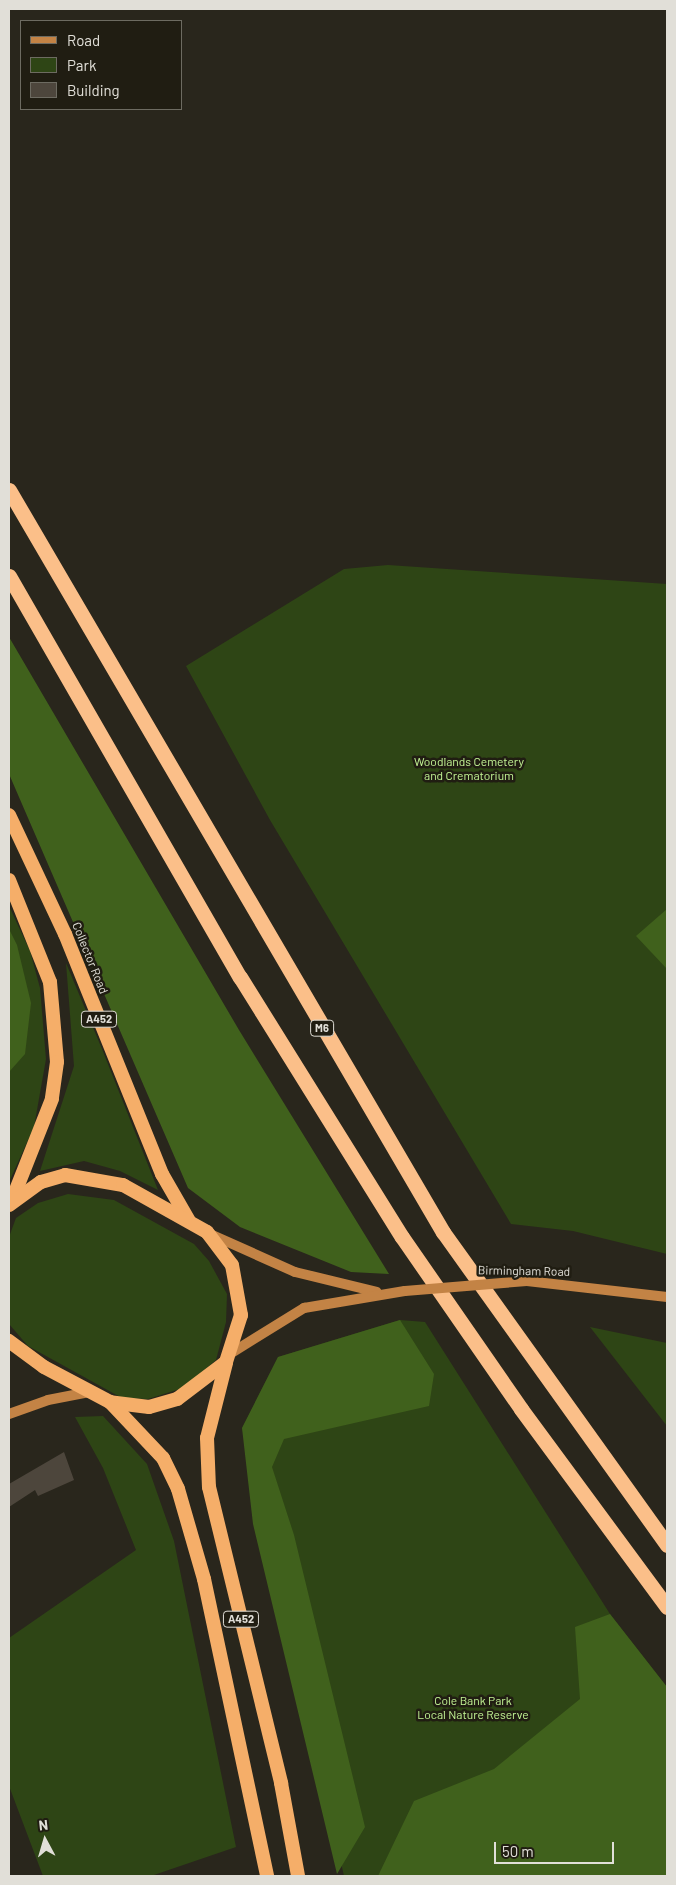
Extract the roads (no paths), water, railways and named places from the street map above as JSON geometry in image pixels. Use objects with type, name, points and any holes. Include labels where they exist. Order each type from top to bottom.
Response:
[{"type":"highway","name":"M6","points":[[9,490],[443,1232],[667,1545]]},
{"type":"highway","points":[[9,576],[240,977],[402,1237],[521,1409],[667,1606]]},
{"type":"highway","name":"Collector Road","points":[[9,815],[65,934],[162,1174],[189,1222]]},
{"type":"highway","name":"A452","points":[[9,880],[50,982],[58,1062],[52,1099],[10,1203]]},
{"type":"highway","name":"A452","points":[[10,1203],[41,1182],[65,1175],[93,1177],[123,1184],[207,1232],[232,1265],[239,1289],[241,1315],[207,1438],[209,1487],[281,1783],[298,1876]]},
{"type":"highway","name":"A452","points":[[9,1341],[89,1392],[110,1402],[149,1407],[177,1399],[229,1357]]},
{"type":"highway","name":"A452","points":[[110,1402],[163,1458],[178,1489],[204,1579],[267,1876]]},
{"type":"main road","name":"Birmingham Road","points":[[207,1232],[295,1272],[380,1293]]},
{"type":"main road","name":"Birmingham Road","points":[[229,1357],[304,1308],[380,1293],[527,1281],[667,1297]]},
{"type":"main road","points":[[9,1414],[48,1400],[89,1392]]},
{"type":"park label","name":"Woodlands Cemetery and Crematorium","points":[[469,769]]},
{"type":"park label","name":"Cole Bank Park Local Nature Reserve","points":[[473,1708]]}]
